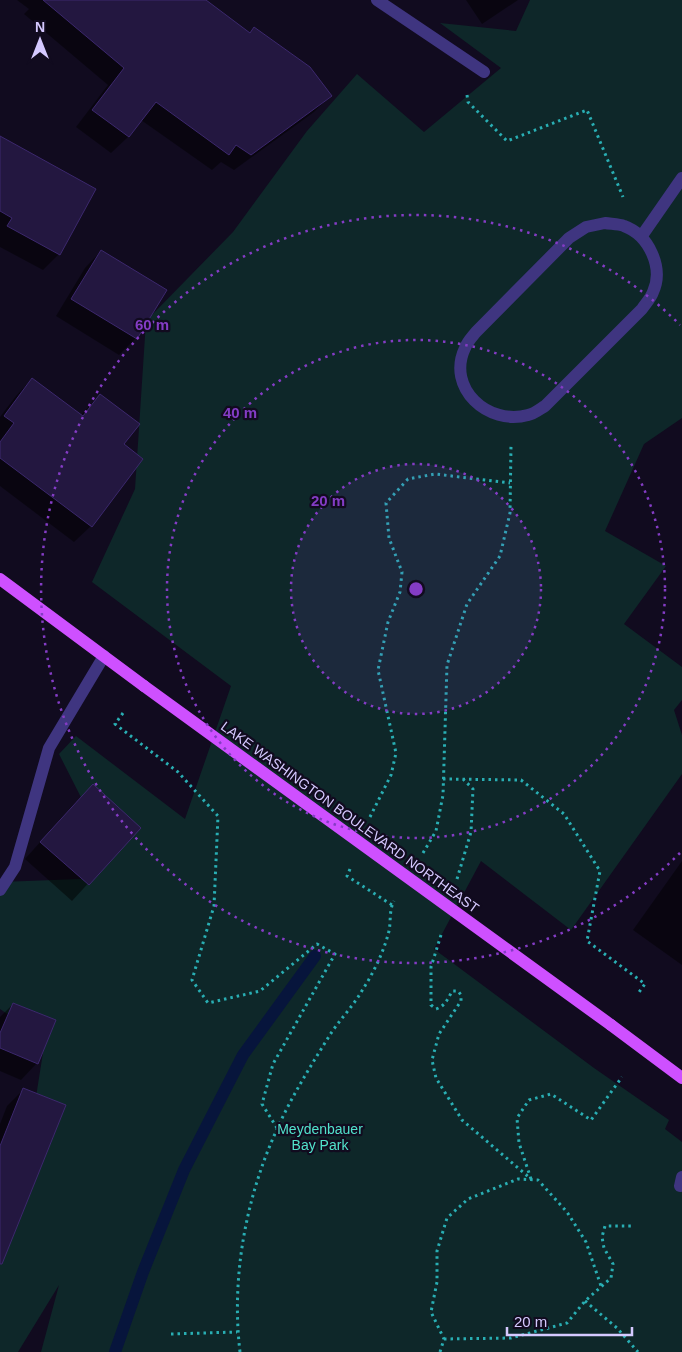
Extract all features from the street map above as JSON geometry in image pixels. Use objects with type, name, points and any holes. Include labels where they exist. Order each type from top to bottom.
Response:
[{"type":"main road","name":"LAKE WASHINGTON BOULEVARD NORTHEAST","points":[[0,579],[682,1078]]},
{"type":"street","points":[[377,0],[484,72]]},
{"type":"street","points":[[641,237],[682,178]]},
{"type":"street","points":[[605,223],[624,226],[641,237],[653,255],[657,274],[653,292],[642,308],[545,406],[529,415],[511,417],[491,414],[475,403],[465,388],[460,368],[464,348],[476,332],[570,238],[586,227],[605,223]]},
{"type":"street","points":[[0,890],[15,867],[49,748],[104,656]]},
{"type":"path","points":[[468,102],[507,141],[587,110],[622,196]]},
{"type":"path","points":[[420,857],[436,832],[443,796],[447,664],[467,604],[500,556],[510,513],[511,417]]},
{"type":"path","points":[[370,818],[392,775],[396,753],[378,670],[388,622],[400,592],[402,572],[389,538],[386,503],[408,479],[435,474],[510,483]]},
{"type":"path","points":[[123,713],[115,724],[178,772],[218,816],[214,906],[192,980],[208,1003],[260,992],[317,944],[335,954],[273,1064],[262,1104],[277,1128]]},
{"type":"path","points":[[444,779],[521,780],[564,814],[600,871],[587,941],[645,984],[637,995]]},
{"type":"path","points":[[455,886],[471,832],[474,788],[463,779]]},
{"type":"path","points":[[350,868],[346,876],[392,905]]},
{"type":"path","points":[[240,1352],[236,1305],[240,1263],[250,1210],[261,1169],[277,1128],[304,1077],[329,1036],[363,990],[378,963],[389,931],[392,905],[396,897]]},
{"type":"path","points":[[442,931],[431,967],[431,1005],[436,1009],[440,1007],[446,1002],[452,992],[458,991],[461,995],[461,1001],[439,1034],[432,1060],[436,1078],[462,1120],[531,1179]]},
{"type":"path","points":[[531,1179],[519,1143],[518,1118],[529,1100],[551,1094],[590,1120],[622,1077]]},
{"type":"path","points":[[440,1352],[444,1339],[431,1312],[437,1282],[437,1251],[447,1218],[468,1199],[518,1179],[538,1180],[567,1212],[586,1242],[601,1286]]},
{"type":"path","points":[[444,1339],[511,1338],[567,1322],[585,1301],[611,1278],[613,1264],[604,1248],[602,1237],[605,1226],[632,1226]]},
{"type":"path","points":[[585,1301],[617,1328],[638,1352]]},
{"type":"path","points":[[171,1334],[237,1332]]},
{"type":"green space","name":"Meydenbauer Bay Park","points":[[530,0],[682,0],[682,418],[644,444],[605,531],[666,566],[624,624],[682,667],[682,700],[674,710],[682,735],[682,774],[571,930],[481,861],[434,949],[594,1068],[669,1120],[665,1129],[682,1142],[682,1352],[41,1352],[59,1285],[18,1352],[0,1352],[0,1204],[29,1141],[45,1040],[0,1009],[0,882],[81,879],[94,823],[59,754],[76,736],[185,819],[231,686],[92,582],[135,489],[146,321],[233,232],[307,131],[357,74],[424,132],[501,68],[440,23],[516,31]]},
{"type":"building","points":[[43,0],[206,0],[250,33],[254,27],[310,67],[332,96],[251,155],[236,145],[229,155],[156,102],[129,137],[92,110],[124,68]]},
{"type":"building","points":[[0,136],[96,189],[60,255],[7,226],[12,218],[0,211]]},
{"type":"building","points":[[101,250],[167,290],[137,339],[71,299]]},
{"type":"building","points":[[32,378],[83,416],[100,394],[140,424],[124,444],[143,459],[92,527],[0,458],[0,442],[14,423],[4,416]]},
{"type":"building","points":[[93,784],[141,828],[89,885],[40,842]]},
{"type":"building","points":[[13,1003],[56,1020],[38,1064],[0,1048],[0,1033]]},
{"type":"building","points":[[23,1088],[66,1105],[2,1264],[0,1264],[0,1146]]},
{"type":"waterway","points":[[115,1352],[143,1272],[184,1170],[243,1055],[315,956]]}]
